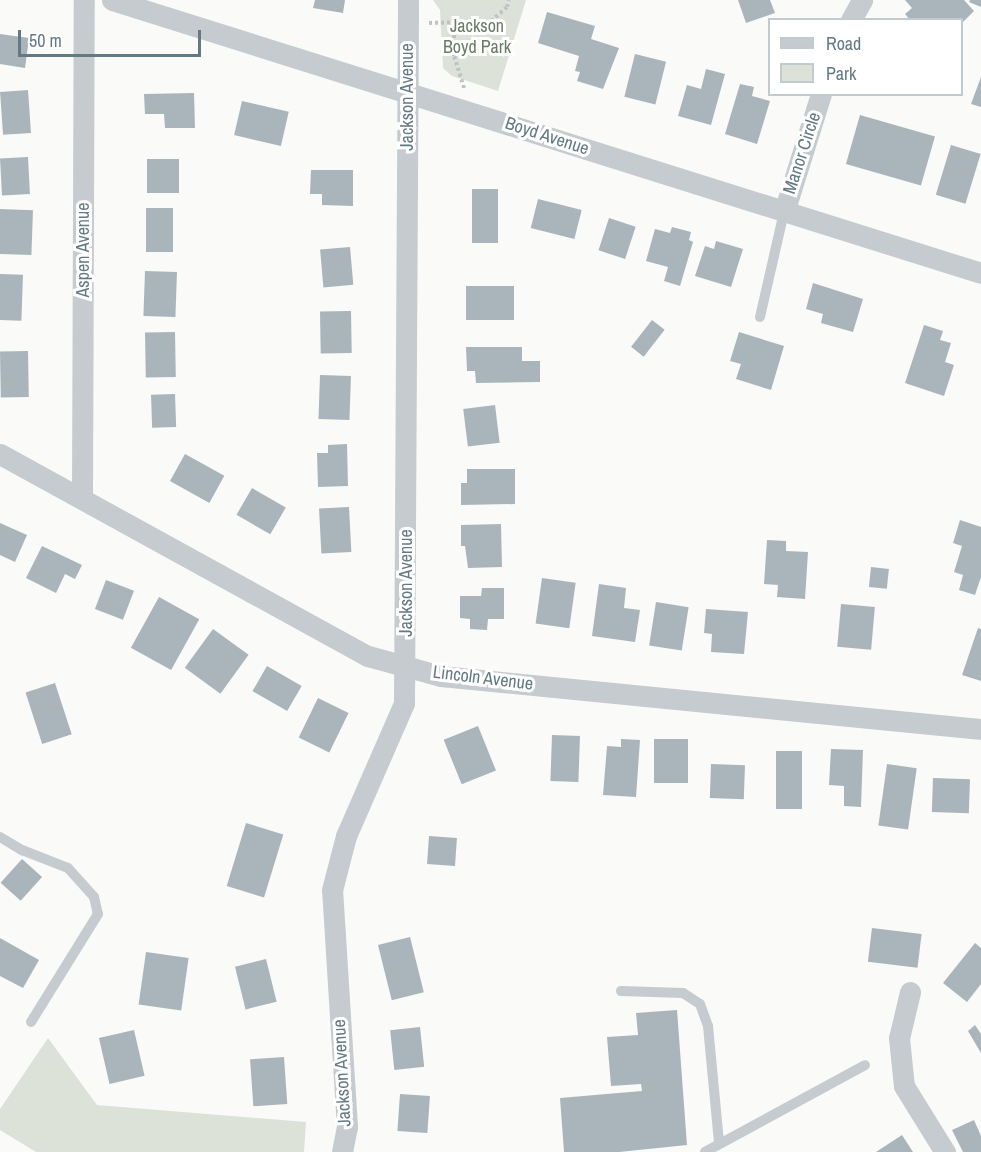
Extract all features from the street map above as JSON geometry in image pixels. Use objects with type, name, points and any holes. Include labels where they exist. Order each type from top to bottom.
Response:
[{"type":"street","name":"Aspen Avenue","points":[[82,499],[84,0]]},
{"type":"street","name":"Boyd Avenue","points":[[112,0],[981,273]]},
{"type":"street","name":"Jackson Avenue","points":[[342,1152],[347,1127],[332,890],[346,836],[404,703],[408,0]]},
{"type":"street","points":[[852,18],[861,0]]},
{"type":"street","name":"Manor Circle","points":[[783,212],[820,96]]},
{"type":"street","name":"Lincoln Avenue","points":[[0,454],[368,656],[405,664],[441,676],[981,729]]},
{"type":"street","points":[[910,992],[899,1038],[904,1086],[945,1152]]},
{"type":"lane","points":[[760,317],[783,212]]},
{"type":"lane","points":[[0,837],[22,850],[68,868],[94,897],[98,914],[32,1022]]},
{"type":"lane","points":[[621,991],[683,993],[700,1004],[708,1026],[719,1142]]},
{"type":"lane","points":[[705,1152],[719,1142],[865,1065]]},
{"type":"path","points":[[435,23],[491,21],[507,7],[509,0]]},
{"type":"path","points":[[454,22],[454,56],[471,111]]},
{"type":"green space","name":"Jackson Boyd Park","points":[[433,0],[526,0],[498,91],[452,76],[443,68],[440,10]]},
{"type":"green space","points":[[48,1038],[97,1105],[306,1122],[304,1152],[36,1152],[0,1130],[0,1109]]},
{"type":"building","points":[[315,0],[345,0],[343,13],[313,8]]},
{"type":"building","points":[[738,0],[770,0],[775,13],[746,23]]},
{"type":"building","points":[[905,0],[964,0],[974,11],[963,22],[963,18],[908,18],[905,14],[912,8]]},
{"type":"building","points":[[970,0],[981,0],[981,7],[969,2]]},
{"type":"building","points":[[547,12],[595,26],[591,39],[619,48],[603,89],[577,81],[580,72],[575,71],[579,56],[538,43]]},
{"type":"building","points":[[0,34],[29,38],[25,68],[0,64]]},
{"type":"building","points":[[635,54],[666,62],[655,104],[624,97]]},
{"type":"building","points":[[706,69],[725,74],[711,125],[678,116],[687,85],[701,89]]},
{"type":"building","points":[[981,77],[981,107],[971,104]]},
{"type":"building","points":[[740,84],[754,87],[752,96],[770,101],[757,144],[725,134]]},
{"type":"building","points":[[28,90],[31,133],[3,135],[0,92]]},
{"type":"building","points":[[194,93],[195,128],[165,128],[164,114],[145,114],[144,94]]},
{"type":"building","points":[[242,101],[289,112],[281,146],[234,135]]},
{"type":"building","points":[[860,115],[935,136],[921,186],[846,164]]},
{"type":"building","points":[[951,145],[981,154],[965,204],[936,195]]},
{"type":"building","points":[[28,157],[30,194],[2,195],[0,158]]},
{"type":"building","points":[[147,159],[179,159],[179,193],[147,193]]},
{"type":"building","points":[[311,170],[353,170],[353,206],[322,205],[322,194],[310,194]]},
{"type":"building","points":[[472,189],[498,189],[498,243],[472,243]]},
{"type":"building","points":[[538,199],[582,210],[574,239],[531,228]]},
{"type":"building","points":[[146,208],[173,208],[173,252],[146,252]]},
{"type":"building","points":[[0,209],[33,210],[31,255],[0,254]]},
{"type":"building","points":[[609,218],[636,227],[625,259],[598,250]]},
{"type":"building","points":[[672,227],[691,232],[689,240],[693,242],[680,286],[664,281],[668,267],[646,261],[655,229],[670,233]]},
{"type":"building","points":[[716,241],[743,249],[731,287],[695,276],[705,246],[714,249]]},
{"type":"building","points":[[350,247],[353,285],[323,287],[320,250]]},
{"type":"building","points":[[145,271],[177,272],[175,317],[143,316]]},
{"type":"building","points":[[0,274],[23,275],[21,321],[0,320]]},
{"type":"building","points":[[813,283],[863,299],[853,332],[821,323],[823,314],[806,309]]},
{"type":"building","points":[[466,286],[514,286],[514,320],[466,320]]},
{"type":"building","points":[[351,311],[352,353],[321,354],[320,312]]},
{"type":"building","points":[[652,320],[665,330],[644,357],[631,347]]},
{"type":"building","points":[[924,325],[943,331],[940,340],[951,343],[945,362],[954,365],[944,396],[905,383]]},
{"type":"building","points":[[175,332],[176,377],[146,378],[145,333]]},
{"type":"building","points":[[739,332],[784,346],[771,390],[736,379],[741,364],[730,361]]},
{"type":"building","points":[[466,347],[522,347],[522,361],[540,361],[540,382],[476,383],[475,371],[467,371]]},
{"type":"building","points":[[0,351],[28,351],[29,397],[1,397]]},
{"type":"building","points":[[320,375],[351,376],[349,420],[318,419]]},
{"type":"building","points":[[175,394],[176,427],[152,428],[151,395]]},
{"type":"building","points":[[495,405],[500,443],[468,447],[463,409]]},
{"type":"building","points":[[347,444],[348,486],[318,487],[317,453],[328,453],[328,445]]},
{"type":"building","points":[[185,454],[224,476],[209,503],[170,481]]},
{"type":"building","points":[[467,469],[515,469],[515,504],[461,505],[461,483],[467,483]]},
{"type":"building","points":[[252,488],[286,507],[270,534],[237,515]]},
{"type":"building","points":[[349,507],[351,552],[321,554],[319,509]]},
{"type":"building","points":[[960,520],[981,527],[981,577],[975,595],[959,590],[963,575],[954,572],[962,546],[953,543]]},
{"type":"building","points":[[0,523],[27,535],[15,562],[0,555]]},
{"type":"building","points":[[501,524],[502,567],[468,568],[465,546],[461,546],[461,525]]},
{"type":"building","points":[[767,540],[786,541],[786,551],[808,552],[805,599],[777,597],[778,585],[764,584]]},
{"type":"building","points":[[42,546],[82,565],[75,579],[65,574],[56,593],[26,578]]},
{"type":"building","points":[[871,567],[889,569],[887,589],[869,587]]},
{"type":"building","points":[[542,578],[576,583],[569,628],[536,624]]},
{"type":"building","points":[[106,580],[134,591],[123,620],[95,609]]},
{"type":"building","points":[[599,584],[626,588],[624,608],[640,610],[635,642],[592,636]]},
{"type":"building","points":[[482,588],[504,588],[504,619],[488,619],[487,630],[470,629],[470,619],[460,618],[460,596],[481,596]]},
{"type":"building","points":[[159,597],[199,619],[171,670],[131,648]]},
{"type":"building","points":[[656,602],[689,607],[682,651],[649,645]]},
{"type":"building","points":[[841,604],[875,607],[871,650],[837,647]]},
{"type":"building","points":[[706,609],[748,612],[744,654],[711,652],[712,634],[704,633]]},
{"type":"building","points":[[978,628],[981,629],[981,681],[962,675]]},
{"type":"building","points":[[213,629],[249,655],[220,694],[185,668]]},
{"type":"building","points":[[267,666],[302,686],[287,711],[252,691]]},
{"type":"building","points":[[55,683],[72,734],[42,744],[26,693]]},
{"type":"building","points":[[318,698],[349,713],[329,752],[299,738]]},
{"type":"building","points":[[478,726],[496,771],[462,784],[444,740]]},
{"type":"building","points":[[552,735],[580,736],[578,782],[550,781]]},
{"type":"building","points":[[621,739],[640,740],[636,797],[603,795],[607,746],[621,747]]},
{"type":"building","points":[[654,739],[688,739],[688,783],[654,783]]},
{"type":"building","points":[[831,749],[863,750],[861,807],[844,806],[844,786],[829,785]]},
{"type":"building","points":[[776,751],[802,751],[802,809],[776,809]]},
{"type":"building","points":[[711,764],[745,765],[744,799],[710,798]]},
{"type":"building","points":[[887,764],[917,768],[908,830],[878,825]]},
{"type":"building","points":[[933,778],[970,779],[969,813],[932,812]]},
{"type":"building","points":[[246,823],[283,834],[264,898],[227,886]]},
{"type":"building","points":[[429,836],[457,838],[455,866],[427,864]]},
{"type":"building","points":[[22,859],[42,877],[21,901],[1,883]]},
{"type":"building","points":[[872,928],[922,934],[917,968],[868,962]]},
{"type":"building","points":[[410,937],[424,992],[392,1000],[378,945]]},
{"type":"building","points":[[0,938],[39,960],[23,988],[0,976]]},
{"type":"building","points":[[975,943],[981,948],[981,984],[967,1002],[943,983]]},
{"type":"building","points":[[146,952],[189,958],[181,1010],[139,1004]]},
{"type":"building","points":[[266,959],[277,1002],[246,1009],[235,967]]},
{"type":"building","points":[[677,1010],[687,1145],[619,1152],[564,1152],[560,1098],[642,1091],[641,1084],[611,1086],[607,1037],[638,1035],[636,1013]]},
{"type":"building","points":[[975,1025],[981,1034],[981,1053],[968,1031]]},
{"type":"building","points":[[420,1027],[424,1067],[394,1070],[390,1030]]},
{"type":"building","points":[[134,1030],[145,1076],[109,1084],[99,1038]]},
{"type":"building","points":[[284,1057],[287,1104],[253,1106],[250,1059]]},
{"type":"building","points":[[400,1094],[430,1096],[427,1133],[397,1131]]},
{"type":"building","points":[[974,1120],[981,1136],[981,1152],[963,1152],[952,1130]]},
{"type":"building","points":[[902,1135],[913,1152],[876,1152]]}]
